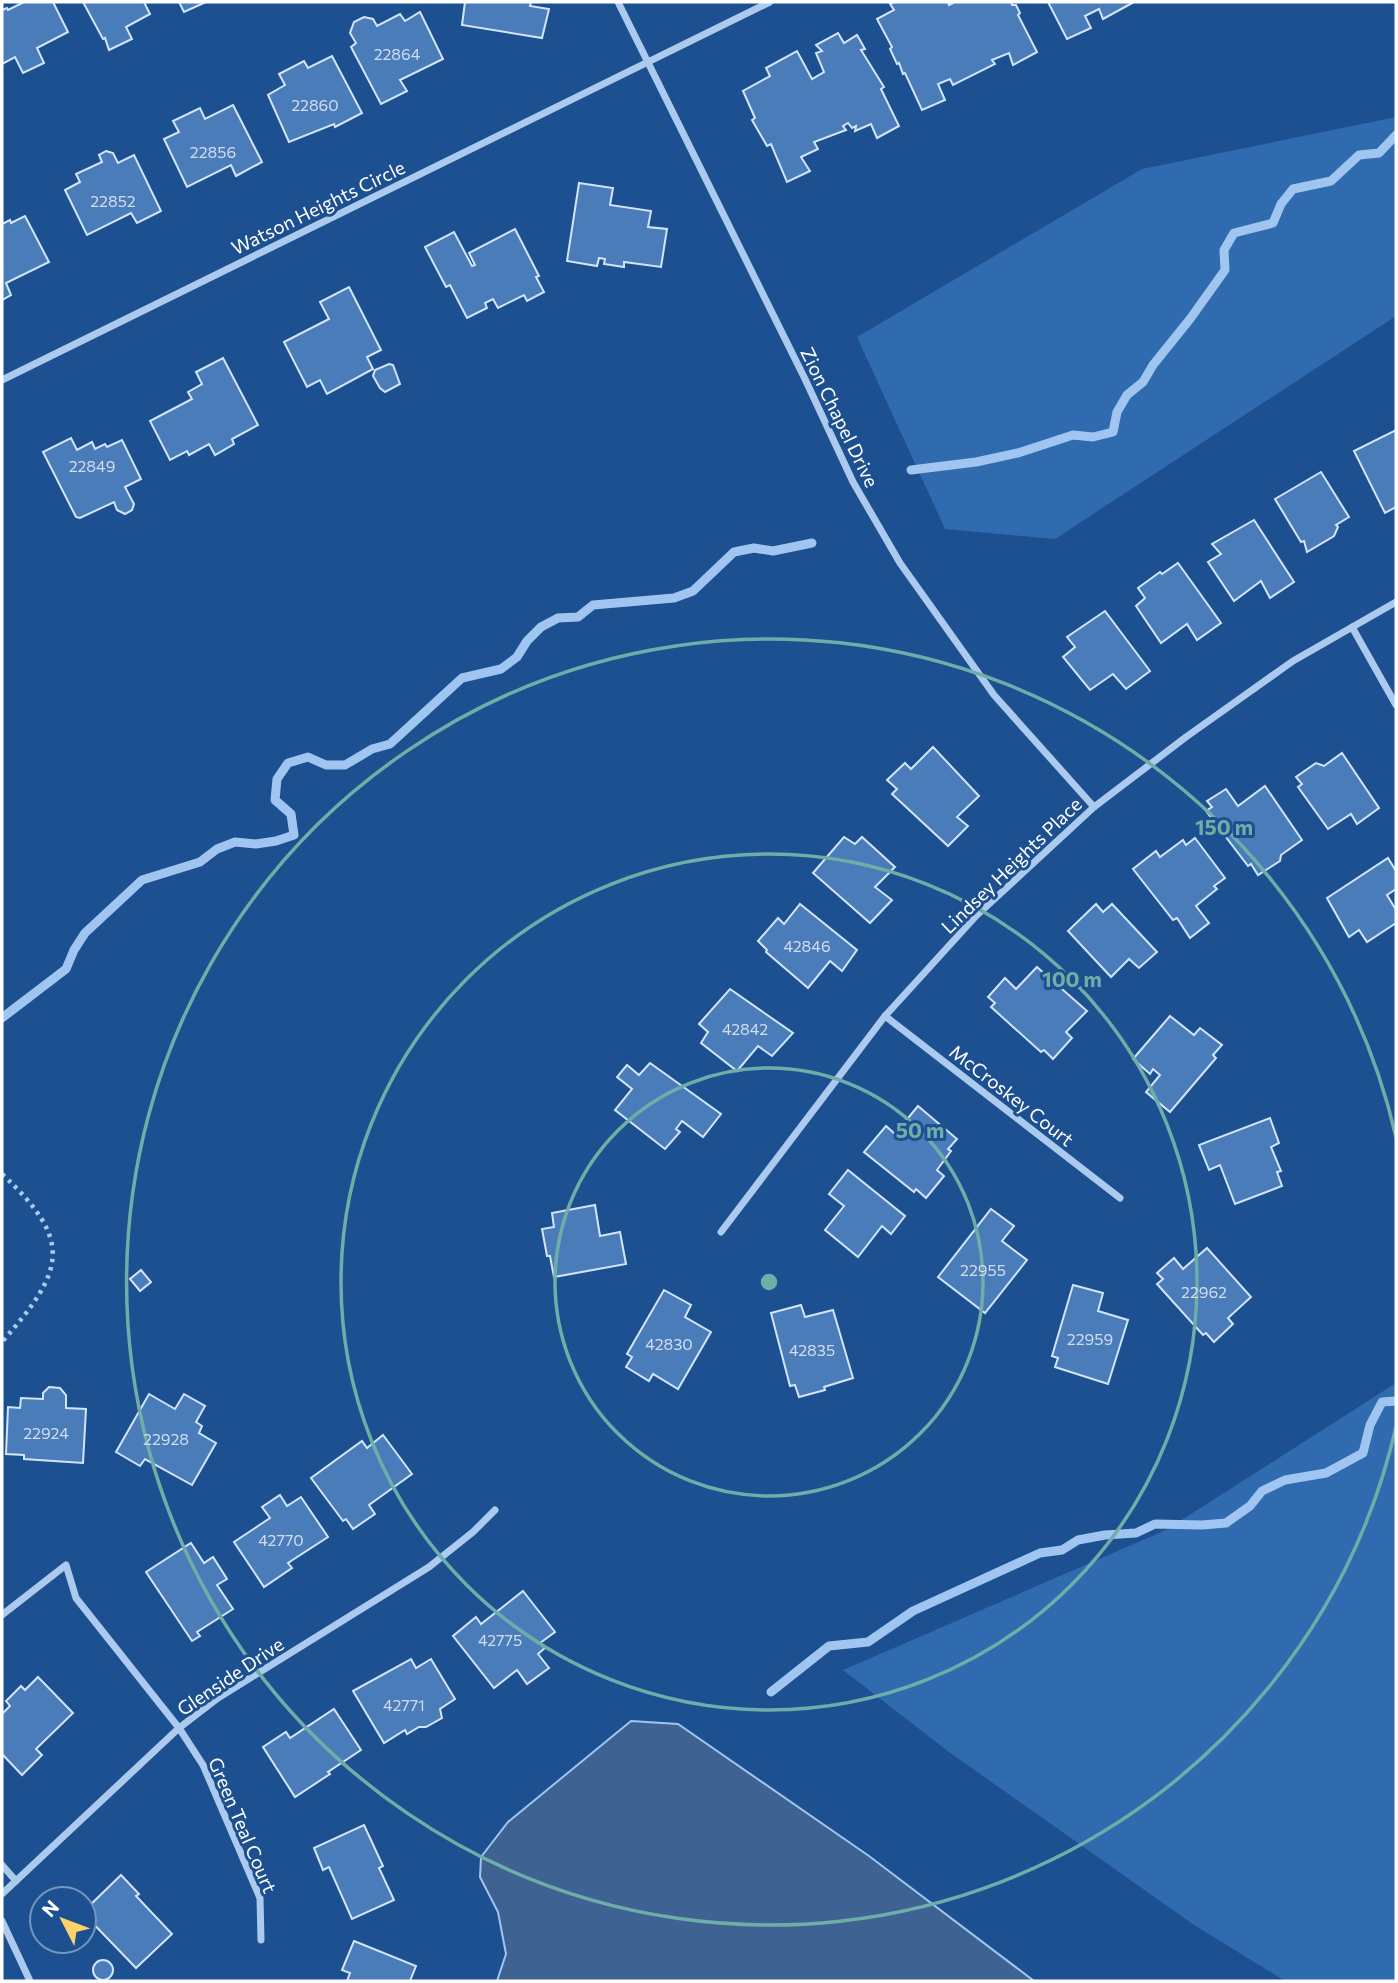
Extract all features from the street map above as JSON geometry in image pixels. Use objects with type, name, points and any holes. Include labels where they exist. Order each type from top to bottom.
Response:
[{"type":"street","name":"Zion Chapel Drive","points":[[618,2],[805,379],[853,482],[900,563],[994,695],[1094,807]]},
{"type":"street","name":"Watson Heights Circle","points":[[2,380],[771,2]]},
{"type":"street","name":"Lindsey Heights Place","points":[[721,1232],[885,1016],[976,916],[1094,807],[1293,661],[1396,602]]},
{"type":"street","points":[[1352,627],[1396,705]]},
{"type":"street","name":"McCroskey Court","points":[[885,1016],[1120,1198]]},
{"type":"street","name":"Glenside Drive","points":[[2,1894],[179,1728],[218,1698],[429,1567],[473,1532],[495,1510]]},
{"type":"street","name":"Green Teal Court","points":[[2,1615],[66,1565],[76,1598],[179,1728],[203,1765],[260,1898],[261,1940]]},
{"type":"street","points":[[2,1865],[16,1881]]},
{"type":"street","points":[[2,1921],[30,1981]]},
{"type":"path","points":[[2,1174],[34,1206],[48,1228],[54,1249],[46,1285],[30,1311],[2,1342]]},
{"type":"shaded area","points":[[1396,117],[1396,316],[1055,539],[945,529],[857,337],[1142,169]]},
{"type":"shaded area","points":[[1396,1383],[1396,1981],[1285,1981],[1194,1925],[949,1752],[843,1670],[1166,1530]]},
{"type":"shaded area","points":[[631,1721],[678,1724],[869,1856],[1034,1981],[497,1981],[506,1954],[498,1912],[480,1877],[481,1857],[508,1822]]},
{"type":"building","points":[[24,2],[53,2],[68,32],[37,48],[44,63],[23,73],[15,57],[2,64],[2,10]]},
{"type":"building","points":[[83,2],[144,2],[150,14],[126,27],[132,39],[109,50],[105,38],[103,39]]},
{"type":"building","points":[[179,2],[206,2],[184,12]]},
{"type":"building","points":[[465,2],[531,2],[530,6],[549,9],[542,38],[462,25]]},
{"type":"building","points":[[948,2],[949,5],[955,2],[1011,2],[1016,5],[1020,13],[1018,15],[1037,52],[1013,65],[1009,53],[992,60],[995,64],[953,85],[950,79],[938,84],[945,100],[922,110],[877,19],[894,10],[890,4]]},
{"type":"building","points":[[1048,2],[1134,2],[1103,19],[1099,9],[1085,16],[1091,28],[1067,39]]},
{"type":"building","points":[[420,12],[443,59],[400,80],[407,91],[381,104],[351,47],[356,43],[350,33],[354,22],[364,17],[373,19],[377,26],[400,14],[405,21]]},
{"type":"building","points":[[838,33],[844,43],[857,35],[865,49],[861,50],[884,87],[881,89],[899,126],[877,138],[871,124],[855,131],[856,126],[852,128],[848,123],[843,126],[846,130],[814,142],[818,149],[801,157],[810,171],[787,182],[771,144],[767,146],[752,120],[755,118],[743,91],[770,76],[766,68],[797,51],[812,79],[824,72],[816,53],[822,51],[816,45]]},
{"type":"building","points":[[332,56],[362,113],[335,127],[334,124],[289,142],[268,95],[285,85],[279,74],[304,61],[308,68]]},
{"type":"building","points":[[233,105],[262,162],[236,176],[231,165],[187,187],[164,139],[179,132],[173,121],[200,108],[205,119]]},
{"type":"building","points":[[106,151],[113,153],[118,163],[134,155],[161,211],[137,223],[131,213],[87,235],[65,190],[80,182],[76,174],[102,162],[99,155]]},
{"type":"building","points":[[579,183],[613,188],[610,205],[651,211],[648,227],[667,229],[661,267],[624,262],[624,267],[604,264],[605,259],[599,258],[597,266],[567,261]]},
{"type":"building","points":[[25,216],[49,262],[6,283],[11,295],[2,300],[2,224]]},
{"type":"building","points":[[515,229],[539,276],[536,277],[544,292],[527,301],[524,295],[498,308],[493,299],[485,303],[487,308],[467,318],[450,285],[446,287],[425,247],[454,232],[472,266],[475,265],[469,253]]},
{"type":"building","points":[[349,287],[381,350],[367,357],[373,369],[327,394],[320,380],[307,387],[284,342],[329,319],[320,302]]},
{"type":"building","points":[[223,358],[258,425],[232,439],[234,444],[215,455],[209,444],[189,455],[187,451],[170,460],[150,421],[192,399],[188,392],[202,384],[196,372]]},
{"type":"building","points":[[393,365],[400,384],[385,392],[373,376],[375,370]]},
{"type":"building","points":[[1396,430],[1396,507],[1385,513],[1354,451]]},
{"type":"building","points":[[71,438],[77,450],[92,442],[95,449],[122,440],[141,479],[125,487],[134,504],[132,510],[125,514],[117,510],[114,502],[80,518],[76,517],[43,452]]},
{"type":"building","points":[[1321,472],[1349,517],[1336,525],[1338,527],[1334,536],[1307,552],[1304,541],[1301,542],[1275,499]]},
{"type":"building","points":[[1254,520],[1294,582],[1270,598],[1261,581],[1234,601],[1208,562],[1221,554],[1212,544]]},
{"type":"building","points":[[1178,563],[1221,623],[1197,640],[1187,624],[1161,643],[1136,606],[1145,598],[1138,588]]},
{"type":"building","points":[[1105,611],[1150,671],[1126,689],[1113,674],[1090,690],[1063,657],[1075,647],[1067,637]]},
{"type":"building","points":[[933,747],[979,796],[957,817],[968,826],[948,846],[892,794],[897,789],[887,780],[905,763],[911,769]]},
{"type":"building","points":[[1342,753],[1379,808],[1357,824],[1351,814],[1328,829],[1298,787],[1302,784],[1296,777],[1316,763],[1324,766]]},
{"type":"building","points":[[1265,786],[1302,840],[1281,855],[1280,861],[1258,875],[1206,811],[1212,807],[1207,801],[1226,789],[1238,806]]},
{"type":"building","points":[[844,837],[855,844],[862,837],[895,867],[875,887],[892,900],[870,923],[813,873]]},
{"type":"building","points":[[1195,838],[1225,878],[1214,886],[1217,889],[1196,906],[1209,923],[1190,938],[1177,918],[1173,920],[1133,869],[1156,851],[1160,857],[1183,840],[1186,845]]},
{"type":"building","points":[[1388,858],[1396,871],[1396,889],[1387,895],[1396,910],[1396,923],[1367,942],[1359,930],[1349,937],[1327,898]]},
{"type":"building","points":[[800,904],[857,950],[842,971],[830,961],[808,988],[766,952],[758,941],[778,918],[784,924]]},
{"type":"building","points":[[1096,904],[1103,912],[1112,904],[1157,952],[1139,968],[1129,959],[1111,977],[1068,931]]},
{"type":"building","points":[[1037,967],[1087,1011],[1066,1032],[1072,1038],[1053,1059],[1044,1050],[1041,1052],[991,1007],[995,1003],[988,997],[1005,978],[1016,989]]},
{"type":"building","points":[[730,989],[793,1033],[772,1056],[758,1046],[737,1071],[701,1043],[708,1032],[699,1024]]},
{"type":"building","points":[[1170,1016],[1194,1035],[1200,1028],[1222,1045],[1213,1055],[1216,1058],[1170,1112],[1146,1092],[1160,1075],[1153,1069],[1150,1074],[1133,1059]]},
{"type":"building","points":[[650,1063],[721,1114],[703,1137],[682,1121],[676,1129],[680,1132],[665,1149],[615,1110],[632,1089],[617,1077],[627,1065],[639,1075]]},
{"type":"building","points":[[918,1106],[957,1139],[948,1149],[951,1151],[937,1170],[944,1176],[926,1198],[916,1189],[914,1192],[864,1152],[886,1126],[895,1134]]},
{"type":"building","points":[[1270,1118],[1279,1143],[1271,1147],[1281,1171],[1277,1172],[1282,1186],[1235,1204],[1220,1165],[1209,1170],[1199,1145]]},
{"type":"building","points":[[848,1170],[905,1216],[891,1234],[882,1226],[858,1257],[825,1230],[844,1206],[829,1194]]},
{"type":"building","points":[[595,1205],[600,1236],[620,1232],[626,1264],[554,1277],[542,1229],[554,1227],[552,1213]]},
{"type":"building","points":[[991,1209],[1014,1226],[1002,1241],[1027,1260],[985,1313],[938,1277]]},
{"type":"building","points":[[1207,1248],[1251,1297],[1228,1318],[1233,1324],[1214,1342],[1206,1333],[1203,1335],[1157,1284],[1163,1279],[1157,1273],[1174,1258],[1183,1269]]},
{"type":"building","points":[[141,1270],[151,1282],[140,1291],[130,1279]]},
{"type":"building","points":[[1073,1285],[1103,1293],[1098,1311],[1128,1320],[1108,1384],[1055,1367],[1058,1358],[1052,1356]]},
{"type":"building","points":[[664,1290],[691,1305],[685,1317],[711,1332],[678,1389],[653,1374],[649,1381],[626,1367],[632,1357],[627,1354]]},
{"type":"building","points":[[801,1305],[805,1317],[833,1310],[853,1378],[799,1397],[795,1385],[790,1386],[771,1313]]},
{"type":"building","points":[[49,1387],[60,1388],[66,1395],[66,1408],[86,1409],[83,1463],[24,1459],[24,1455],[6,1454],[8,1407],[20,1408],[21,1398],[43,1399],[43,1393]]},
{"type":"building","points":[[149,1394],[175,1409],[184,1394],[205,1406],[196,1422],[202,1426],[199,1433],[216,1443],[192,1485],[145,1459],[140,1466],[116,1452]]},
{"type":"building","points":[[383,1435],[412,1474],[369,1505],[375,1514],[353,1529],[346,1519],[343,1521],[311,1478],[362,1441],[367,1448]]},
{"type":"building","points":[[280,1495],[287,1506],[301,1497],[328,1537],[288,1563],[292,1568],[264,1587],[234,1542],[270,1518],[262,1507]]},
{"type":"building","points":[[191,1543],[204,1563],[213,1557],[227,1579],[217,1585],[233,1609],[197,1632],[200,1636],[192,1641],[146,1572]]},
{"type":"building","points":[[523,1591],[555,1632],[540,1643],[545,1648],[538,1654],[549,1668],[527,1684],[517,1670],[494,1688],[453,1636],[476,1617],[481,1624]]},
{"type":"building","points":[[411,1659],[416,1668],[431,1659],[455,1699],[440,1709],[442,1718],[407,1734],[405,1730],[384,1743],[353,1691]]},
{"type":"building","points":[[38,1677],[73,1713],[36,1749],[42,1755],[22,1775],[2,1754],[2,1714],[10,1706],[6,1701],[21,1686],[25,1690]]},
{"type":"building","points":[[334,1709],[361,1750],[295,1797],[263,1747],[286,1732],[290,1738]]},
{"type":"building","points":[[364,1825],[383,1866],[379,1868],[394,1900],[352,1919],[329,1867],[323,1870],[314,1848]]},
{"type":"building","points":[[121,1875],[139,1894],[136,1896],[172,1934],[136,1968],[98,1929],[98,1897]]},
{"type":"building","points":[[354,1941],[416,1966],[410,1981],[347,1981],[350,1973],[342,1970]]},
{"type":"building","points":[[103,1960],[110,1963],[113,1970],[110,1977],[103,1980],[96,1977],[93,1970],[96,1963]]},
{"type":"waterway","points":[[911,470],[976,462],[1018,453],[1073,435],[1093,437],[1113,432],[1117,412],[1127,395],[1143,382],[1225,270],[1224,250],[1234,233],[1273,223],[1281,204],[1293,189],[1331,181],[1359,155],[1379,153],[1396,135]]},
{"type":"waterway","points":[[2,1018],[66,969],[85,933],[142,880],[200,862],[217,849],[235,842],[256,844],[294,835],[291,814],[275,800],[277,779],[288,763],[308,757],[326,765],[345,765],[372,749],[390,744],[462,678],[501,669],[517,657],[527,641],[541,627],[558,618],[578,617],[593,605],[674,598],[693,591],[734,552],[754,548],[773,551],[812,543]]},
{"type":"waterway","points":[[771,1692],[829,1646],[868,1642],[913,1611],[1040,1553],[1062,1550],[1078,1540],[1136,1533],[1155,1524],[1226,1523],[1250,1506],[1262,1491],[1285,1480],[1326,1473],[1363,1453],[1370,1425],[1382,1402],[1396,1401]]}]
